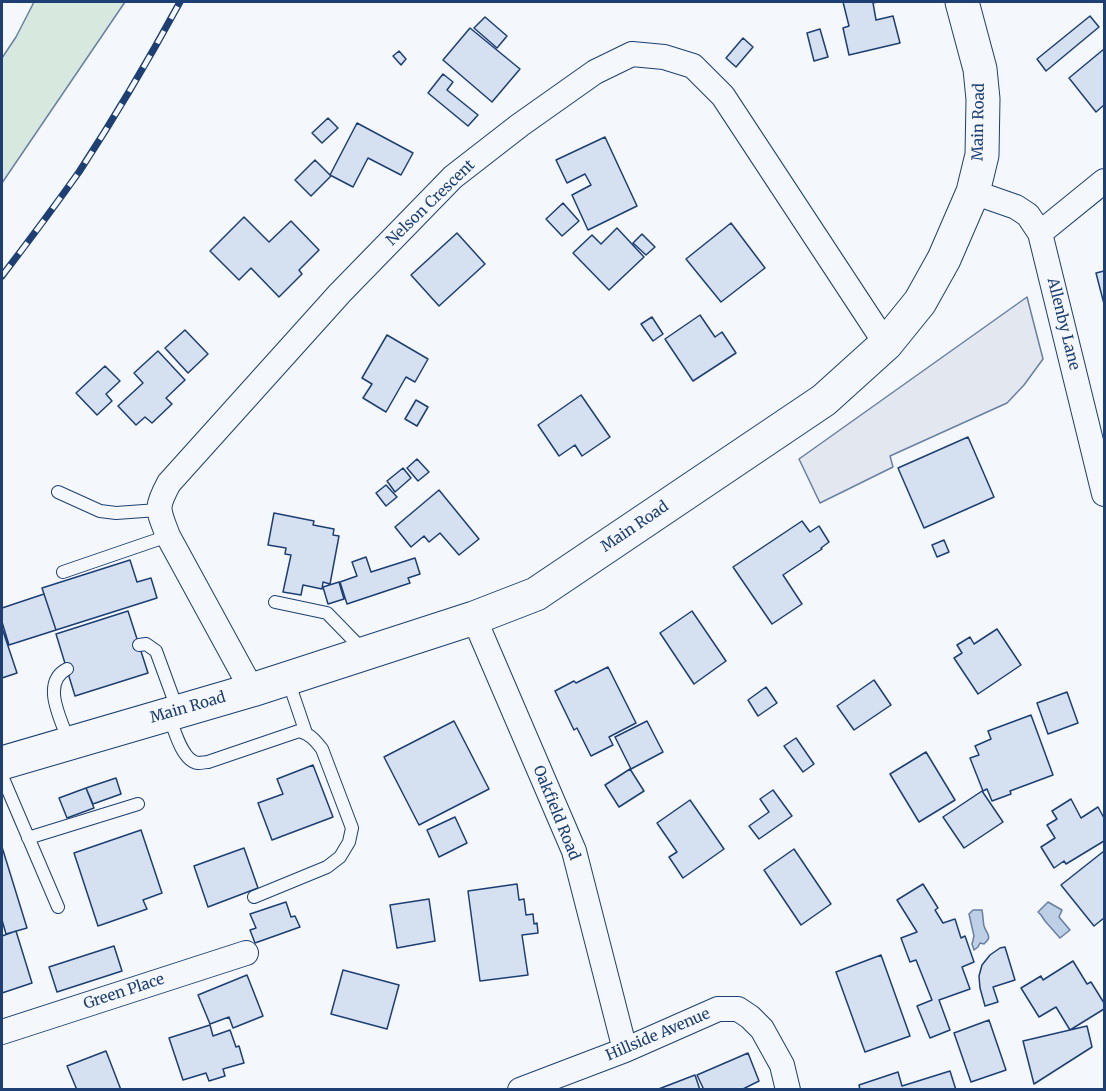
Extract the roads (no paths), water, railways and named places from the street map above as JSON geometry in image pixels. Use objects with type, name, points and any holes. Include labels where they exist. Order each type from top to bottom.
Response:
[{"type":"main road","name":"Main Road","points":[[2,763],[252,690],[474,618],[536,594],[824,399],[886,344],[920,302],[949,249],[973,192],[982,155],[983,99],[980,69],[962,2]]},
{"type":"street","name":"Nelson Crescent","points":[[158,510],[160,499],[169,483],[340,293],[453,177],[520,125],[595,72],[632,54],[664,57],[693,66],[723,96],[886,344]]},
{"type":"street","points":[[1040,233],[1104,182]]},
{"type":"street","name":"Allenby Lane","points":[[973,192],[1017,207],[1028,215],[1040,233],[1104,494]]},
{"type":"street","points":[[158,510],[168,536],[252,690]]},
{"type":"street","name":"Oakfield Road","points":[[474,618],[574,851],[625,1050]]},
{"type":"street","name":"Green Place","points":[[2,1032],[246,953]]},
{"type":"street","name":"Hillside Avenue","points":[[520,1089],[625,1050],[718,1009],[738,1010],[750,1017],[762,1029],[782,1065],[788,1089]]},
{"type":"lane","points":[[58,492],[100,511],[116,513],[158,510]]},
{"type":"lane","points":[[63,572],[168,536]]},
{"type":"lane","points":[[275,602],[327,613],[366,653]]},
{"type":"lane","points":[[139,645],[146,644],[156,651],[182,748],[192,761],[208,762],[299,731],[314,739],[322,749],[352,828],[349,842],[340,857],[327,867],[254,897]]},
{"type":"lane","points":[[67,669],[59,673],[53,695],[69,743]]},
{"type":"lane","points":[[287,678],[306,733]]},
{"type":"lane","points":[[2,776],[58,907]]},
{"type":"lane","points":[[28,838],[138,804]]},
{"type":"water","points":[[1048,902],[1062,910],[1059,917],[1070,930],[1060,938],[1038,912]]},
{"type":"water","points":[[973,910],[982,910],[984,926],[989,937],[984,944],[980,943],[974,950],[972,944],[974,936],[969,914]]},
{"type":"railway","points":[[2,276],[79,172],[131,88],[180,2]]}]
